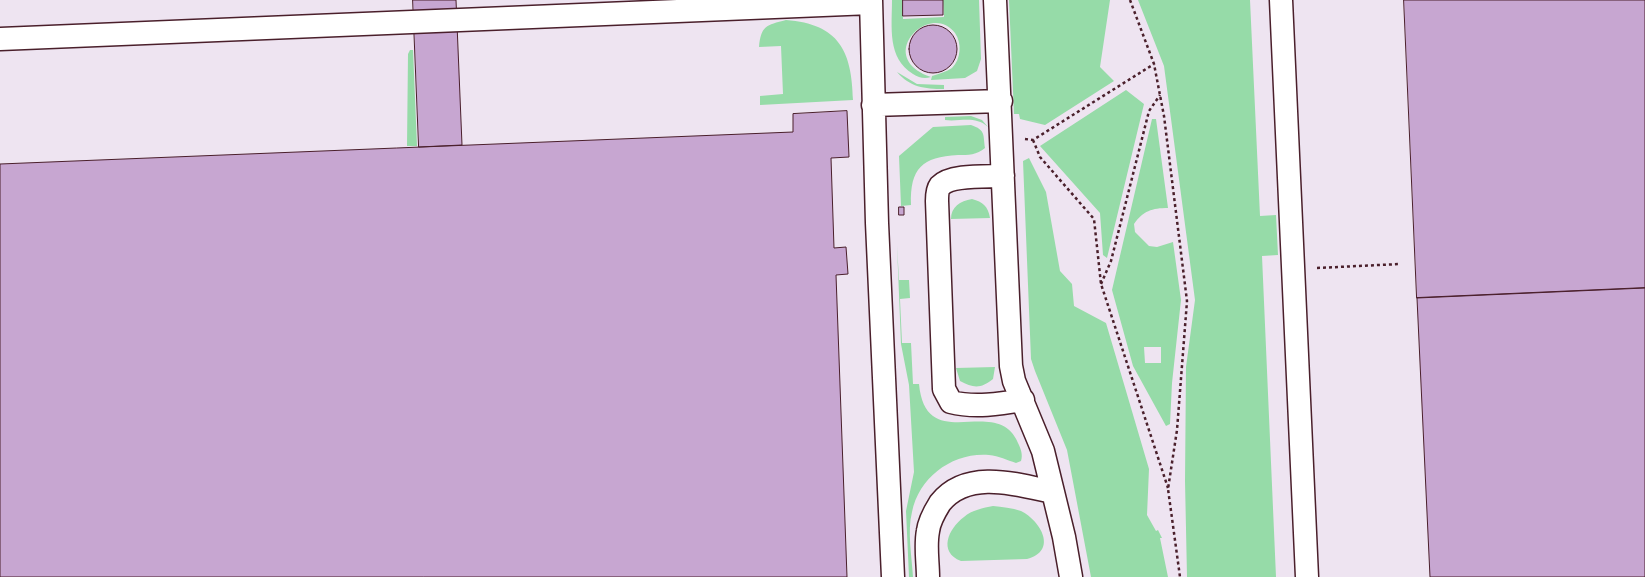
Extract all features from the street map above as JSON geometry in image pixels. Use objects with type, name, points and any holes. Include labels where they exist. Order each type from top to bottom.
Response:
[{"type":"lane","points":[[995,0],[1001,101],[1009,352],[1014,381],[1043,450],[1064,538],[1071,577]]},
{"type":"lane","points":[[1281,0],[1307,577]]},
{"type":"lane","points":[[0,39],[871,2],[873,105],[893,577]]},
{"type":"lane","points":[[873,105],[1001,101]]},
{"type":"lane","points":[[1003,176],[953,179],[941,185],[938,189],[937,201],[944,389],[951,402],[958,404],[996,404],[1023,400]]},
{"type":"lane","points":[[928,577],[928,527],[938,507],[954,490],[975,483],[998,482],[1052,492]]},
{"type":"path","points":[[1130,0],[1154,64],[1164,116],[1187,300],[1177,430],[1168,489]]},
{"type":"path","points":[[1023,139],[1034,140],[1154,64]]},
{"type":"path","points":[[1101,284],[1111,261],[1149,111],[1160,95]]},
{"type":"path","points":[[1034,140],[1040,157],[1094,219],[1101,284],[1168,489],[1180,577]]},
{"type":"path","points":[[1311,268],[1400,264]]},
{"type":"shaded area","points":[[0,0],[1208,0],[1232,577],[0,577]]},
{"type":"shaded area","points":[[1229,0],[1645,0],[1645,577],[1254,577]]},
{"type":"green space","points":[[892,0],[902,0],[903,19],[944,17],[943,0],[979,0],[981,59],[977,71],[965,78],[931,80],[932,76],[952,68],[959,56],[960,51],[959,41],[955,33],[944,25],[933,23],[921,27],[912,35],[907,46],[907,57],[914,68],[931,77],[924,78],[913,74],[905,67],[895,51],[892,31]]},
{"type":"green space","points":[[1009,0],[1110,0],[1100,67],[1114,81],[1045,125],[1020,119],[1019,114],[1014,114]]},
{"type":"green space","points":[[1138,0],[1250,0],[1260,216],[1276,215],[1278,255],[1262,256],[1276,577],[1187,577],[1185,481],[1186,367],[1195,300],[1164,66]]},
{"type":"green space","points":[[786,20],[819,27],[830,34],[839,43],[850,67],[853,100],[760,105],[760,96],[783,94],[781,46],[759,47],[761,35],[769,25]]},
{"type":"green space","points":[[410,50],[413,50],[417,146],[407,146],[408,54]]},
{"type":"green space","points":[[897,72],[917,84],[944,85],[944,89],[924,88],[912,84]]},
{"type":"green space","points":[[1126,90],[1144,104],[1107,258],[1103,255],[1100,213],[1040,146]]},
{"type":"green space","points":[[971,116],[982,120],[988,127],[983,123],[973,120],[945,120],[945,117]]},
{"type":"green space","points":[[1152,119],[1156,119],[1168,208],[1148,211],[1144,213],[1134,224],[1135,232],[1149,246],[1157,247],[1173,242],[1181,300],[1172,383],[1170,424],[1166,426],[1133,366],[1112,290]],"holes":[[[1144,347],[1161,347],[1161,363],[1145,363]]]},
{"type":"green space","points":[[971,125],[979,129],[983,134],[985,148],[972,154],[946,156],[935,158],[927,162],[916,173],[911,192],[911,205],[901,206],[899,156],[933,127]]},
{"type":"green space","points":[[1029,158],[1046,192],[1060,271],[1072,284],[1074,306],[1106,323],[1149,469],[1147,515],[1156,531],[1158,530],[1162,538],[1160,538],[1168,577],[1091,577],[1067,450],[1031,359],[1023,161]]},
{"type":"green space","points":[[972,199],[984,205],[988,210],[990,218],[951,219],[954,208],[957,205]]},
{"type":"green space","points":[[897,245],[899,280],[909,280],[910,298],[900,299],[902,343],[911,343],[913,384],[919,384],[924,405],[934,417],[948,422],[995,423],[1008,429],[1018,443],[1022,454],[1021,461],[1016,463],[1000,457],[989,455],[976,455],[963,458],[951,462],[930,478],[916,499],[912,512],[910,536],[913,577],[909,577],[906,511],[914,472],[909,385],[901,344]]},
{"type":"green space","points":[[995,367],[993,379],[981,386],[973,386],[960,381],[956,368]]},
{"type":"green space","points":[[993,506],[1021,511],[1035,522],[1040,528],[1043,536],[1044,543],[1042,550],[1036,555],[1027,559],[961,561],[954,557],[950,552],[948,540],[958,522],[970,513]]},
{"type":"building","points":[[413,0],[456,0],[462,145],[419,147]]},
{"type":"building","points":[[903,0],[943,0],[943,15],[903,16]]},
{"type":"building","points":[[1404,0],[1645,0],[1645,288],[1417,298]]},
{"type":"building","points":[[933,25],[942,27],[950,32],[955,40],[957,49],[955,58],[950,66],[942,71],[933,73],[924,71],[916,66],[911,58],[909,49],[911,40],[916,32],[924,27]]},
{"type":"building","points":[[847,111],[849,157],[831,158],[834,248],[846,247],[848,274],[836,275],[847,577],[0,577],[0,164],[793,132],[793,114]]},
{"type":"building","points":[[899,207],[904,207],[904,215],[899,215]]},
{"type":"building","points":[[1645,288],[1645,577],[1430,577],[1417,298]]}]
